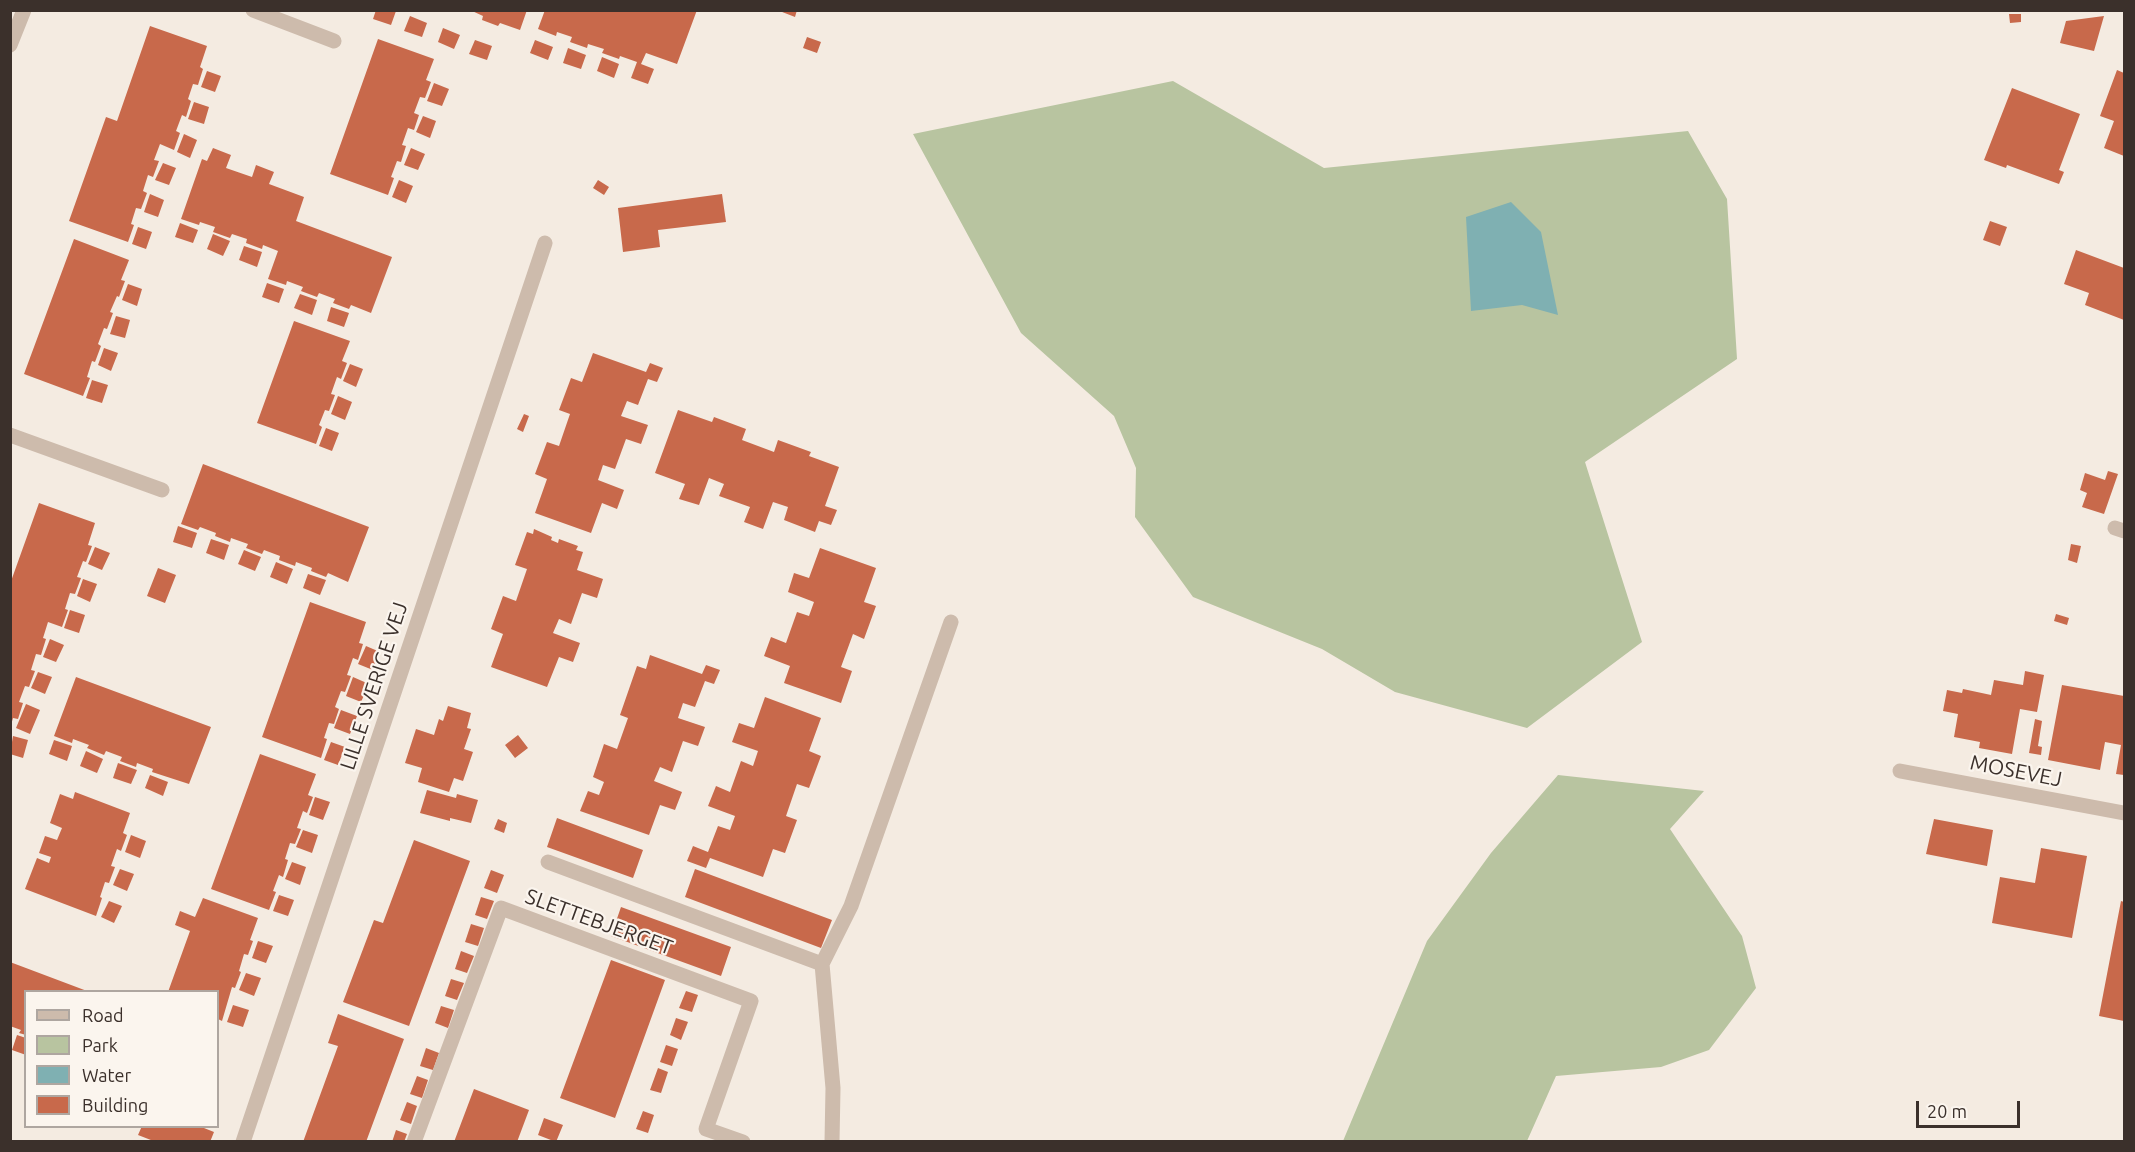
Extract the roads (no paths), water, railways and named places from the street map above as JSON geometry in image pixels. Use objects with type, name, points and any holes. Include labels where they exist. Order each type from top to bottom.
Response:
[{"type":"street","points":[[10,45],[24,10]]},
{"type":"street","points":[[253,10],[334,41]]},
{"type":"street","name":"LILLE SVERIGE VEJ","points":[[243,1142],[545,243]]},
{"type":"street","points":[[10,435],[162,490]]},
{"type":"street","points":[[832,1142],[833,1089],[822,964],[851,906],[951,622]]},
{"type":"street","name":"MOSEVEJ","points":[[1900,771],[2124,813]]},
{"type":"street","name":"SLETTEBJERGET","points":[[548,862],[822,964]]},
{"type":"street","name":"SLETTEBJERGET","points":[[414,1142],[501,908],[752,1001],[706,1129],[743,1142]]},
{"type":"water","points":[[1511,202],[1541,232],[1558,315],[1522,305],[1471,311],[1466,217]]}]
